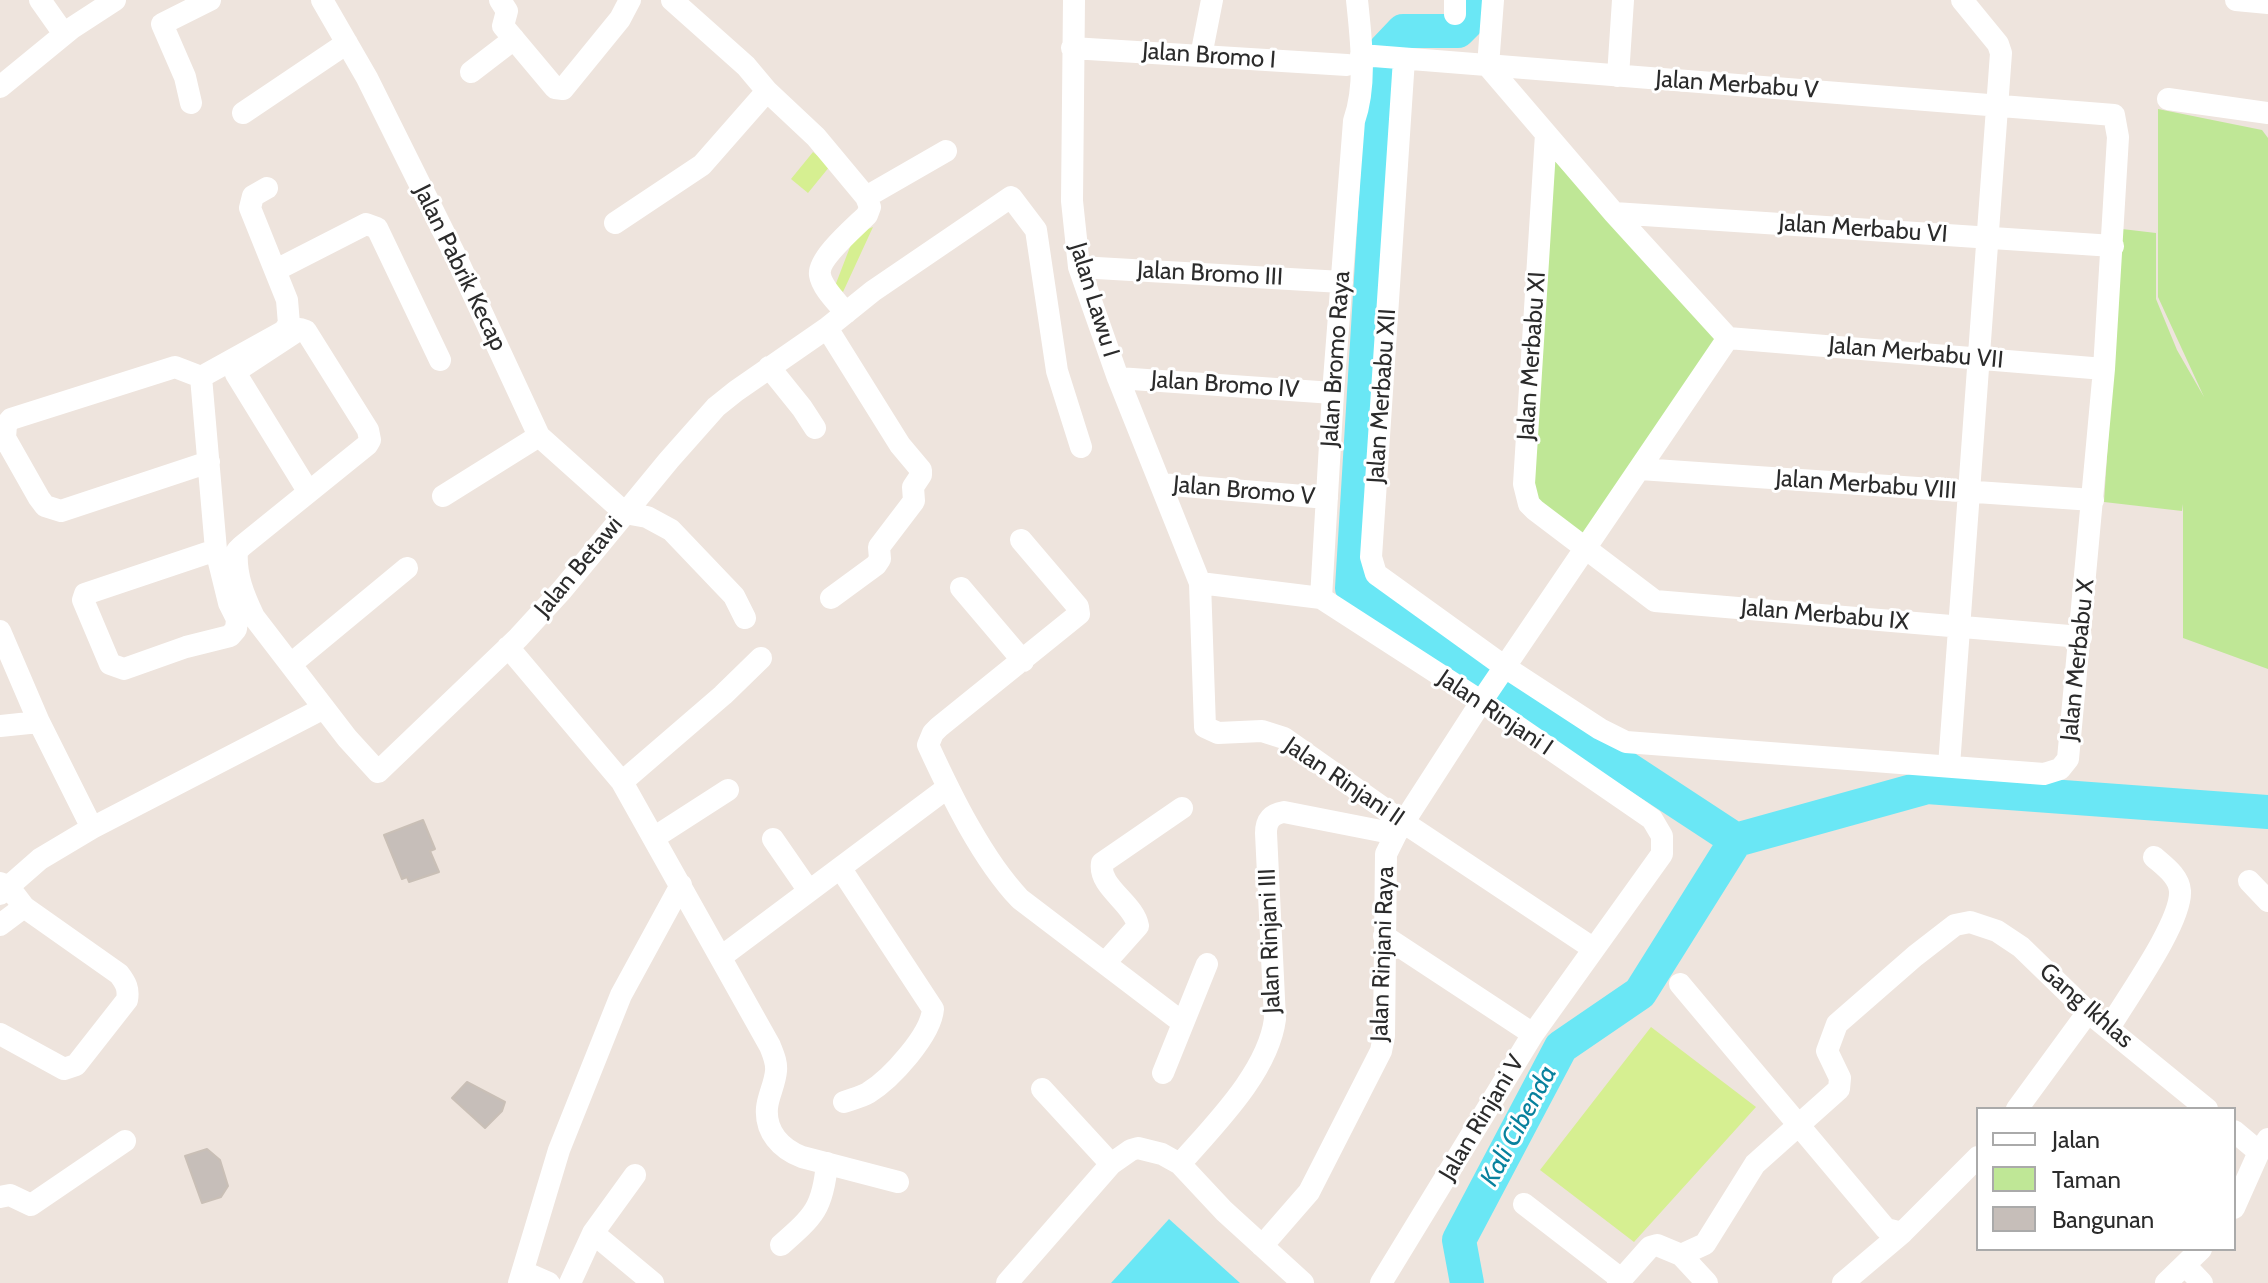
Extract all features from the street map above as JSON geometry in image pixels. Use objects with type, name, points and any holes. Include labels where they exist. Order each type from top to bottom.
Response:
[{"type":"street","points":[[40,0],[64,34]]},
{"type":"street","points":[[0,87],[64,34],[115,0]]},
{"type":"street","points":[[191,103],[185,77],[162,24],[210,0]]},
{"type":"street","name":"Jalan Pabrik Kecap","points":[[322,0],[456,257],[539,436],[625,513]]},
{"type":"street","points":[[500,0],[507,11],[503,26],[555,88],[563,89],[620,19],[630,0]]},
{"type":"street","points":[[672,0],[746,66],[767,91],[816,137],[866,197],[870,207],[867,215],[823,260],[820,270],[823,283],[846,313]]},
{"type":"street","name":"Jalan Lawu I","points":[[1074,0],[1072,201],[1079,267],[1118,378],[1200,583]]},
{"type":"street","points":[[1201,56],[1212,0]]},
{"type":"street","name":"Jalan Bromo Raya","points":[[1343,0],[1359,59]]},
{"type":"street","name":"Jalan Bromo Raya","points":[[1321,598],[1354,121],[1346,108],[1359,59],[1357,0]]},
{"type":"street","points":[[1493,0],[1488,66],[1614,213],[1728,338]]},
{"type":"street","points":[[1618,76],[1623,0]]},
{"type":"street","points":[[1949,766],[2001,53],[1998,44],[1962,0]]},
{"type":"street","points":[[2236,0],[2268,3]]},
{"type":"street","points":[[471,72],[514,39]]},
{"type":"street","points":[[243,113],[347,43]]},
{"type":"street","name":"Jalan Bromo I","points":[[1072,48],[1201,56],[1359,59]]},
{"type":"street","name":"Jalan Merbabu V","points":[[1359,59],[1399,58],[2114,115]]},
{"type":"street","name":"Jalan Merbabu XII","points":[[1399,58],[1372,564],[1379,577],[1503,671]]},
{"type":"street","points":[[615,223],[702,165],[767,91]]},
{"type":"street","points":[[2168,99],[2268,113]]},
{"type":"street","name":"Jalan Merbabu X","points":[[1503,671],[1626,742],[2044,774],[2060,769],[2068,759],[2104,369],[2118,137],[2114,115]]},
{"type":"street","name":"Jalan Merbabu XI","points":[[1546,134],[1524,484],[1529,504],[1585,549]]},
{"type":"street","points":[[866,197],[946,151]]},
{"type":"street","points":[[201,377],[284,331],[289,324],[287,300],[250,208],[253,196],[267,188]]},
{"type":"street","name":"Jalan Betawi","points":[[308,491],[236,377],[236,371],[296,331],[306,331],[368,430],[370,440],[242,546],[237,558],[243,594],[254,617],[378,772],[508,647],[562,590],[716,407],[827,328],[873,291],[1011,197],[1036,230],[1057,371],[1081,447]]},
{"type":"street","name":"Jalan Merbabu VI","points":[[1614,213],[2113,246]]},
{"type":"street","points":[[276,270],[366,224],[373,225],[440,360]]},
{"type":"street","name":"Jalan Bromo III","points":[[1079,267],[1342,282]]},
{"type":"street","points":[[827,328],[900,445],[921,470],[913,487],[914,501],[879,547],[880,559],[876,565],[831,598]]},
{"type":"street","name":"Jalan Rinjani Raya","points":[[1262,1246],[1309,1192],[1377,1062],[1384,1036],[1386,854],[1484,698],[1728,338]]},
{"type":"street","name":"Jalan Merbabu VII","points":[[1728,338],[2104,369]]},
{"type":"street","points":[[201,377],[175,367],[11,419],[6,425],[3,440],[45,506],[61,511],[209,462]]},
{"type":"street","points":[[769,367],[815,428]]},
{"type":"street","points":[[201,377],[216,550],[229,603],[237,619],[236,629],[233,633],[124,669],[110,664],[83,600],[85,594],[216,550]]},
{"type":"street","name":"Jalan Bromo IV","points":[[1118,378],[1333,393]]},
{"type":"street","points":[[443,496],[539,436]]},
{"type":"street","name":"Jalan Merbabu VIII","points":[[1640,469],[2093,500]]},
{"type":"street","name":"Jalan Bromo V","points":[[1161,484],[1327,498]]},
{"type":"street","points":[[625,513],[647,517],[671,530],[734,596],[745,618]]},
{"type":"street","points":[[1021,540],[1078,607],[1079,614],[933,733],[928,745],[947,788],[1003,882],[1020,899],[1183,1023]]},
{"type":"street","name":"Jalan Merbabu IX","points":[[1585,549],[1655,601],[2081,637]]},
{"type":"street","points":[[291,664],[407,568]]},
{"type":"street","points":[[1200,583],[1321,598]]},
{"type":"street","name":"Jalan Rinjani II","points":[[1200,583],[1205,727],[1218,733],[1262,731],[1284,738],[1400,828],[1594,949]]},
{"type":"street","points":[[961,588],[1023,661]]},
{"type":"street","name":"Jalan Rinjani I","points":[[1321,598],[1484,698],[1652,819],[1662,836]]},
{"type":"street","points":[[0,631],[39,722],[92,828]]},
{"type":"street","points":[[508,647],[622,782],[770,1046],[776,1062],[767,1110],[771,1132],[790,1152],[898,1182]]},
{"type":"street","points":[[622,782],[761,658]]},
{"type":"street","points":[[1,1034],[64,1069],[76,1065],[127,1000],[128,991],[119,974],[24,907],[3,888],[40,859],[92,828],[324,708]]},
{"type":"street","points":[[0,726],[39,722]]},
{"type":"street","points":[[721,957],[947,788]]},
{"type":"street","points":[[655,837],[728,790]]},
{"type":"street","points":[[1105,963],[1138,926],[1135,915],[1103,876],[1102,863],[1182,808]]},
{"type":"street","name":"Jalan Rinjani III","points":[[1180,1164],[1218,1121],[1254,1071],[1272,1038],[1275,1019],[1266,833],[1270,819],[1275,813],[1284,812],[1400,828]]},
{"type":"street","name":"Jalan Rinjani V","points":[[1381,1283],[1533,1034],[1662,854],[1662,836]]},
{"type":"street","points":[[773,839],[809,891]]},
{"type":"street","points":[[2109,1028],[2170,927],[2178,906],[2180,891],[2177,881],[2154,857]]},
{"type":"street","points":[[841,869],[933,1009],[932,1021],[900,1065],[868,1093],[844,1102]]},
{"type":"street","points":[[2249,881],[2268,901]]},
{"type":"street","points":[[549,1283],[522,1278],[559,1150],[615,1009],[681,885]]},
{"type":"street","points":[[0,925],[24,907]]},
{"type":"street","name":"Gang Ikhlas","points":[[1797,1124],[1839,1089],[1840,1078],[1827,1051],[1837,1024],[1955,925],[1970,922],[1997,931],[2021,947],[2088,1012],[2205,1107]]},
{"type":"street","points":[[1384,936],[1533,1034]]},
{"type":"street","points":[[1163,1073],[1207,964]]},
{"type":"street","points":[[1680,984],[1870,1213],[1886,1229],[1902,1233]]},
{"type":"street","points":[[2018,1107],[2088,1012]]},
{"type":"street","points":[[1042,1089],[1111,1164]]},
{"type":"street","points":[[1681,1255],[1705,1244],[1755,1164],[1797,1124]]},
{"type":"street","points":[[2236,1132],[2264,1145],[2236,1204]]},
{"type":"street","points":[[0,1197],[10,1195],[31,1205],[125,1141]]},
{"type":"street","points":[[1007,1283],[1111,1164],[1138,1148],[1162,1154],[1180,1164],[1303,1283]]},
{"type":"street","points":[[1843,1283],[1902,1233],[1976,1159]]},
{"type":"street","points":[[781,1245],[818,1207],[825,1186],[827,1163]]},
{"type":"street","points":[[570,1283],[593,1233],[635,1175]]},
{"type":"street","points":[[1524,1204],[1620,1281],[1650,1247],[1657,1245],[1681,1255],[1701,1281]]},
{"type":"street","points":[[593,1233],[653,1283]]},
{"type":"street","points":[[2166,1283],[2193,1257],[2202,1283]]},
{"type":"green space","points":[[2158,109],[2262,130],[2268,138],[2268,669],[2183,638],[2183,504],[2182,511],[2104,502],[2122,229],[2156,233],[2156,299],[2177,350],[2204,397],[2158,297]]},
{"type":"green space","points":[[813,152],[830,166],[808,193],[791,179]]},
{"type":"green space","points":[[1551,157],[1718,338],[1584,537],[1533,496]]},
{"type":"green space","points":[[873,227],[843,292],[835,286],[855,234]]},
{"type":"green space","points":[[1651,1027],[1756,1107],[1634,1242],[1540,1170]]},
{"type":"water","points":[[1169,1219],[1240,1283],[1111,1283]]},
{"type":"building","points":[[423,820],[435,849],[430,851],[439,872],[409,882],[407,877],[402,879],[384,835]]},
{"type":"building","points":[[467,1082],[505,1102],[502,1111],[485,1128],[452,1098]]},
{"type":"building","points":[[207,1149],[220,1160],[228,1186],[221,1197],[202,1203],[185,1156]]},
{"type":"waterway","points":[[1473,0],[1472,17],[1458,31],[1403,31],[1385,50],[1352,588],[1736,840],[1927,787],[2268,812]]},
{"type":"waterway","name":"Kali Cibenda","points":[[1467,1283],[1459,1240],[1561,1047],[1640,993],[1736,840]]}]
